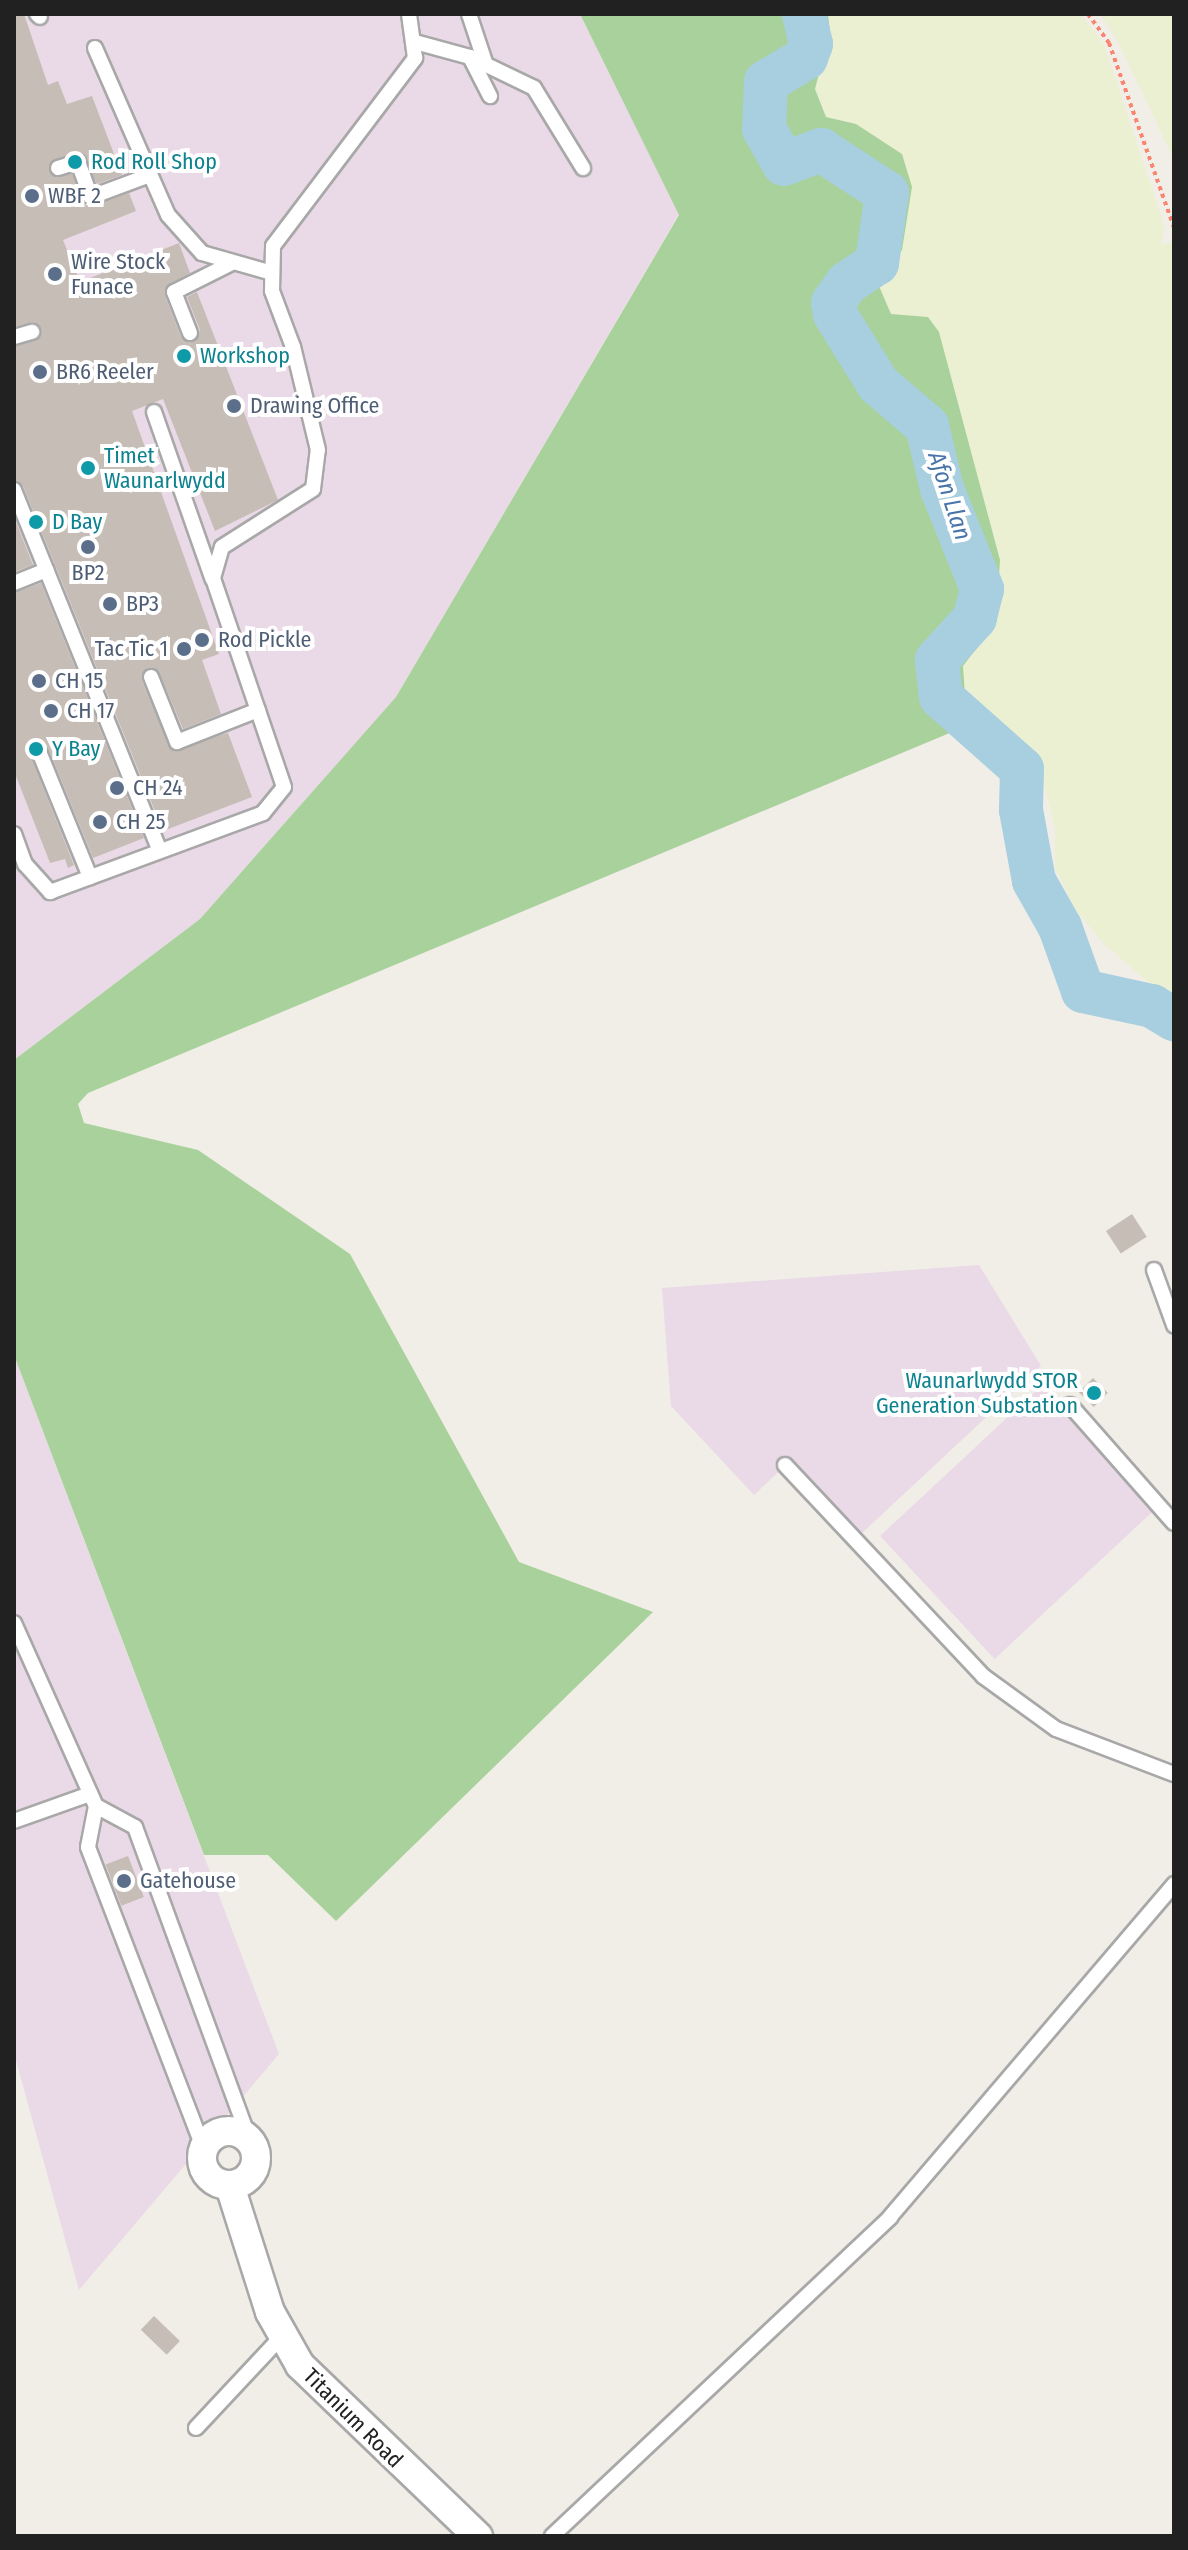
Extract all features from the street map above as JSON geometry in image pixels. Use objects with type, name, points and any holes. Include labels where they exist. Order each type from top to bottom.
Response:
[{"type":"street","points":[[203,2147],[226,2130],[249,2138],[254,2169],[230,2186]]},
{"type":"street","name":"Titanium Road","points":[[203,2147],[205,2172],[230,2186],[282,2336],[321,2392],[478,2536]]},
{"type":"lane","points":[[213,578],[222,547],[313,489],[318,450],[272,291],[273,246],[415,58],[409,14]]},
{"type":"lane","points":[[469,14],[486,65]]},
{"type":"lane","points":[[415,42],[470,57],[534,88],[583,168]]},
{"type":"lane","points":[[95,48],[150,175],[177,225],[202,253],[230,264],[272,273]]},
{"type":"lane","points":[[470,57],[490,96]]},
{"type":"lane","points":[[58,168],[78,162],[91,197],[150,175]]},
{"type":"lane","points":[[190,333],[174,292],[230,264]]},
{"type":"lane","points":[[14,337],[32,332]]},
{"type":"lane","points":[[14,834],[25,864],[50,892],[263,813],[284,787],[154,412]]},
{"type":"lane","points":[[14,490],[160,851]]},
{"type":"lane","points":[[14,583],[47,570]]},
{"type":"lane","points":[[151,677],[177,742],[258,710]]},
{"type":"lane","points":[[40,754],[90,877]]},
{"type":"lane","points":[[1154,1270],[1174,1325]]},
{"type":"lane","points":[[1070,1405],[1174,1523]]},
{"type":"lane","points":[[785,1465],[983,1676],[1056,1729],[1174,1774]]},
{"type":"lane","points":[[14,1623],[93,1800],[88,1847],[203,2147]]},
{"type":"lane","points":[[14,1821],[93,1800],[135,1827],[249,2138]]},
{"type":"lane","points":[[552,2536],[890,2217],[1174,1884]]},
{"type":"lane","points":[[196,2428],[282,2336]]},
{"type":"path","points":[[1088,14],[1109,43],[1174,228]]},
{"type":"shaded area","points":[[14,14],[580,14],[679,214],[396,697],[200,919],[14,1060]]},
{"type":"shaded area","points":[[979,1265],[1041,1366],[861,1534],[792,1459],[754,1495],[671,1406],[662,1288]]},
{"type":"shaded area","points":[[14,1355],[279,2054],[79,2290],[14,2053]]},
{"type":"shaded area","points":[[1041,1386],[1156,1509],[995,1659],[880,1536]]},
{"type":"green space","points":[[580,14],[828,14],[830,32],[815,89],[826,117],[856,124],[902,154],[912,187],[902,250],[876,279],[891,314],[928,317],[939,332],[1000,560],[996,623],[963,666],[965,695],[988,717],[88,1093],[78,1104],[84,1123],[198,1150],[350,1254],[519,1562],[653,1612],[336,1921],[268,1855],[204,1855],[14,1355],[14,1060],[200,919],[396,697],[679,215]]},
{"type":"green space","points":[[828,14],[1081,14],[1104,44],[1165,228],[1161,245],[1174,241],[1174,994],[1147,981],[1105,945],[1075,909],[1055,868],[1055,828],[1041,774],[965,695],[962,665],[996,623],[927,317],[891,315],[876,279],[902,250],[856,124],[826,117],[815,89],[830,32]]},
{"type":"green space","points":[[1100,14],[1174,14],[1174,160],[1118,42]]},
{"type":"building","name":"Timet Waunarlwydd","points":[[14,14],[24,14],[48,85],[58,81],[67,104],[92,96],[122,175],[97,184],[79,152],[51,161],[51,175],[72,174],[89,207],[129,193],[136,211],[63,240],[80,282],[179,243],[190,273],[166,286],[165,296],[181,337],[193,342],[200,330],[187,297],[197,292],[278,500],[215,531],[163,399],[132,411],[219,654],[202,660],[221,714],[183,729],[158,670],[147,668],[142,681],[171,750],[228,733],[252,797],[163,831],[23,486],[14,480],[14,347],[42,334],[34,322],[14,327]]},
{"type":"building","points":[[14,517],[33,565],[14,572]]},
{"type":"building","points":[[41,583],[144,838],[93,858],[49,750],[37,745],[31,757],[74,865],[68,868],[65,859],[50,863],[14,771],[14,593]]},
{"type":"building","points":[[1132,1214],[1147,1237],[1121,1254],[1106,1231]]},
{"type":"building","name":"Waunarlwydd STOR Generation Substation","points":[[1093,1378],[1108,1393],[1094,1407],[1079,1392]]},
{"type":"building","name":"Gatehouse","points":[[128,1856],[144,1897],[121,1906],[106,1865]]},
{"type":"building","points":[[154,2316],[180,2341],[167,2355],[141,2330]]},
{"type":"waterway","name":"Afon Llan","points":[[804,14],[811,44],[806,58],[766,82],[764,129],[784,164],[821,150],[887,193],[877,263],[847,283],[833,303],[835,314],[878,384],[927,426],[942,489],[982,589],[975,618],[937,660],[941,697],[1022,769],[1021,810],[1034,881],[1060,927],[1083,991],[1152,1006],[1174,1019]]},
{"type":"place","name":"Rod Roll Shop","points":[[75,162]]},
{"type":"place","name":"WBF 2","points":[[32,196]]},
{"type":"place","name":"Wire Stock Funace","points":[[55,274]]},
{"type":"place","name":"Workshop","points":[[184,356]]},
{"type":"place","name":"BR6 Reeler","points":[[40,372]]},
{"type":"place","name":"Drawing Office","points":[[234,406]]},
{"type":"place","name":"Timet Waunarlwydd","points":[[88,468]]},
{"type":"place","name":"D Bay","points":[[36,522]]},
{"type":"place","name":"BP2","points":[[88,547]]},
{"type":"place","name":"BP3","points":[[110,604]]},
{"type":"place","name":"Rod Pickle","points":[[202,640]]},
{"type":"place","name":"Tac Tic 1","points":[[184,649]]},
{"type":"place","name":"CH 15","points":[[39,681]]},
{"type":"place","name":"CH 17","points":[[51,711]]},
{"type":"place","name":"Y Bay","points":[[36,749]]},
{"type":"place","name":"CH 24","points":[[117,788]]},
{"type":"place","name":"CH 25","points":[[100,822]]},
{"type":"place","name":"Waunarlwydd STOR Generation Substation","points":[[1094,1393]]},
{"type":"place","name":"Gatehouse","points":[[124,1881]]}]
